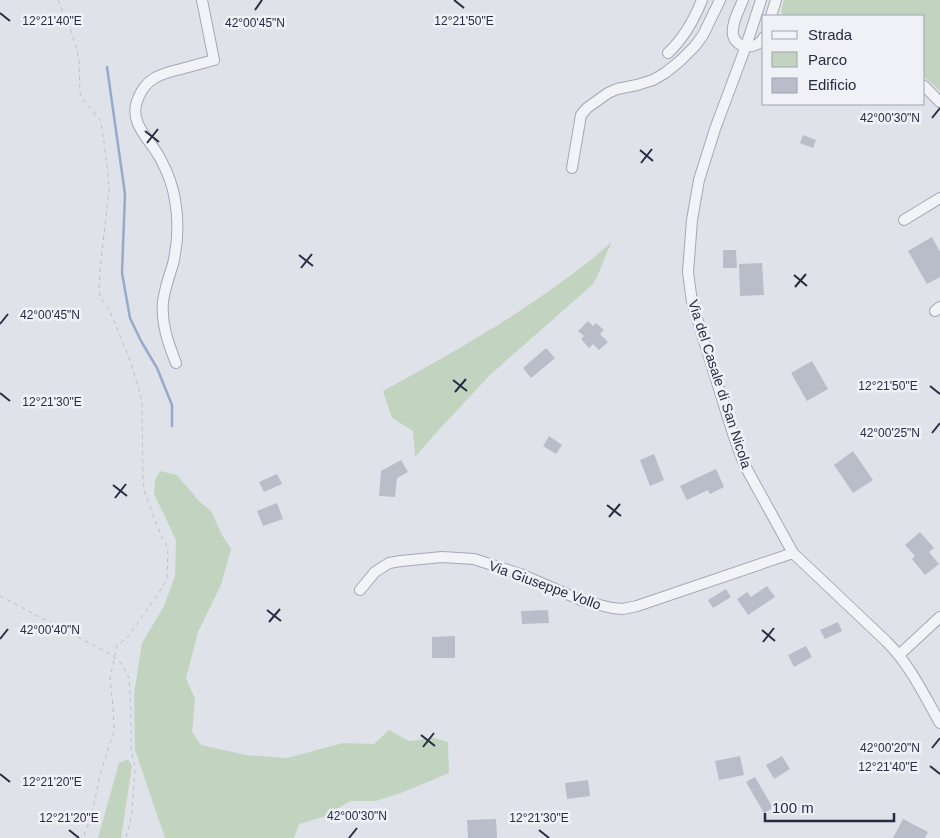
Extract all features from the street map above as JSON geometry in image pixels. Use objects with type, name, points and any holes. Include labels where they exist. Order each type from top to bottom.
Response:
[{"type":"street","points":[[176,363],[165,330],[163,307],[164,294],[177,242],[178,224],[176,207],[169,178],[155,149],[139,127],[136,108],[142,91],[154,78],[214,60],[202,0]]},
{"type":"street","points":[[668,54],[687,31],[702,0]]},
{"type":"street","points":[[572,168],[582,115],[587,108],[617,89],[653,80],[666,73],[695,46],[703,35],[720,0]]},
{"type":"street","points":[[743,0],[734,24],[733,33],[735,39],[746,46],[759,44],[762,40]]},
{"type":"street","name":"Via del Casale di San Nicola","points":[[761,0],[759,18],[746,46],[715,129],[699,180],[692,220],[688,272],[692,302],[744,464],[793,553],[899,655],[939,719]]},
{"type":"street","points":[[771,15],[776,0]]},
{"type":"street","points":[[925,87],[940,102]]},
{"type":"street","points":[[904,220],[940,198]]},
{"type":"street","name":"Via Giuseppe Vollo","points":[[360,590],[375,572],[393,562],[442,557],[474,559],[523,575],[583,601],[623,609],[637,606],[793,553]]},
{"type":"street","points":[[899,655],[940,617]]},
{"type":"path","points":[[58,0],[77,50],[80,67],[80,94],[101,121],[109,190],[99,292],[130,360],[139,389],[142,403],[143,480],[145,494],[162,538],[168,548],[167,578],[128,638],[117,645],[110,679],[114,732],[100,774],[88,825],[82,838]]},
{"type":"path","points":[[0,596],[110,654],[122,664],[129,678],[131,750],[135,767],[132,813],[126,838]]},
{"type":"green space","points":[[784,0],[940,0],[940,91],[925,78],[925,15],[783,15],[781,12]]},
{"type":"green space","points":[[612,242],[592,285],[490,375],[415,457],[413,431],[392,418],[383,391],[443,358],[530,304],[586,264]]},
{"type":"green space","points":[[160,471],[177,475],[199,501],[211,511],[231,549],[221,585],[198,632],[186,678],[195,699],[192,732],[201,745],[246,755],[287,758],[343,743],[374,744],[389,730],[409,741],[434,738],[448,742],[449,773],[376,801],[350,801],[326,816],[299,824],[294,838],[165,838],[135,750],[134,694],[142,643],[164,606],[175,576],[176,540],[154,494],[155,480]]},
{"type":"green space","points":[[128,759],[132,766],[121,838],[98,838],[119,763]]},
{"type":"building","points":[[803,135],[816,140],[813,148],[800,143]]},
{"type":"building","points":[[932,237],[940,252],[940,277],[927,284],[908,251]]},
{"type":"building","points":[[723,250],[736,250],[737,268],[723,268]]},
{"type":"building","points":[[762,263],[764,295],[740,296],[739,264]]},
{"type":"building","points":[[588,321],[593,326],[596,323],[604,330],[600,334],[608,342],[599,350],[593,344],[589,348],[581,339],[584,336],[578,331]]},
{"type":"building","points":[[546,348],[555,358],[531,378],[523,368]]},
{"type":"building","points":[[812,361],[828,389],[807,401],[791,373]]},
{"type":"building","points":[[549,436],[562,445],[556,454],[543,446]]},
{"type":"building","points":[[853,451],[873,480],[853,493],[834,465]]},
{"type":"building","points":[[654,454],[664,480],[650,486],[640,460]]},
{"type":"building","points":[[401,460],[408,472],[397,478],[395,497],[379,496],[381,471]]},
{"type":"building","points":[[716,469],[724,487],[710,494],[708,490],[687,500],[680,486]]},
{"type":"building","points":[[277,474],[282,484],[264,492],[259,482]]},
{"type":"building","points":[[277,503],[283,519],[263,526],[257,511]]},
{"type":"building","points":[[920,532],[934,548],[929,552],[939,564],[925,575],[912,559],[915,556],[905,545]]},
{"type":"building","points":[[767,586],[775,597],[748,615],[737,599],[747,592],[751,597]]},
{"type":"building","points":[[726,589],[731,597],[713,608],[708,600]]},
{"type":"building","points":[[548,610],[549,623],[522,624],[521,611]]},
{"type":"building","points":[[838,622],[842,631],[825,639],[820,630]]},
{"type":"building","points":[[455,636],[455,658],[432,658],[432,637]]},
{"type":"building","points":[[806,646],[812,657],[794,667],[788,655]]},
{"type":"building","points":[[740,756],[744,775],[719,780],[715,761]]},
{"type":"building","points":[[782,756],[790,769],[774,779],[766,765]]},
{"type":"building","points":[[755,777],[773,808],[764,813],[746,782]]},
{"type":"building","points":[[588,780],[590,796],[567,799],[565,783]]},
{"type":"building","points":[[496,819],[497,838],[468,838],[467,820]]},
{"type":"building","points":[[903,819],[928,832],[925,838],[893,838]]},
{"type":"waterway","points":[[107,67],[125,194],[122,273],[130,318],[157,368],[172,405],[172,426]]}]
